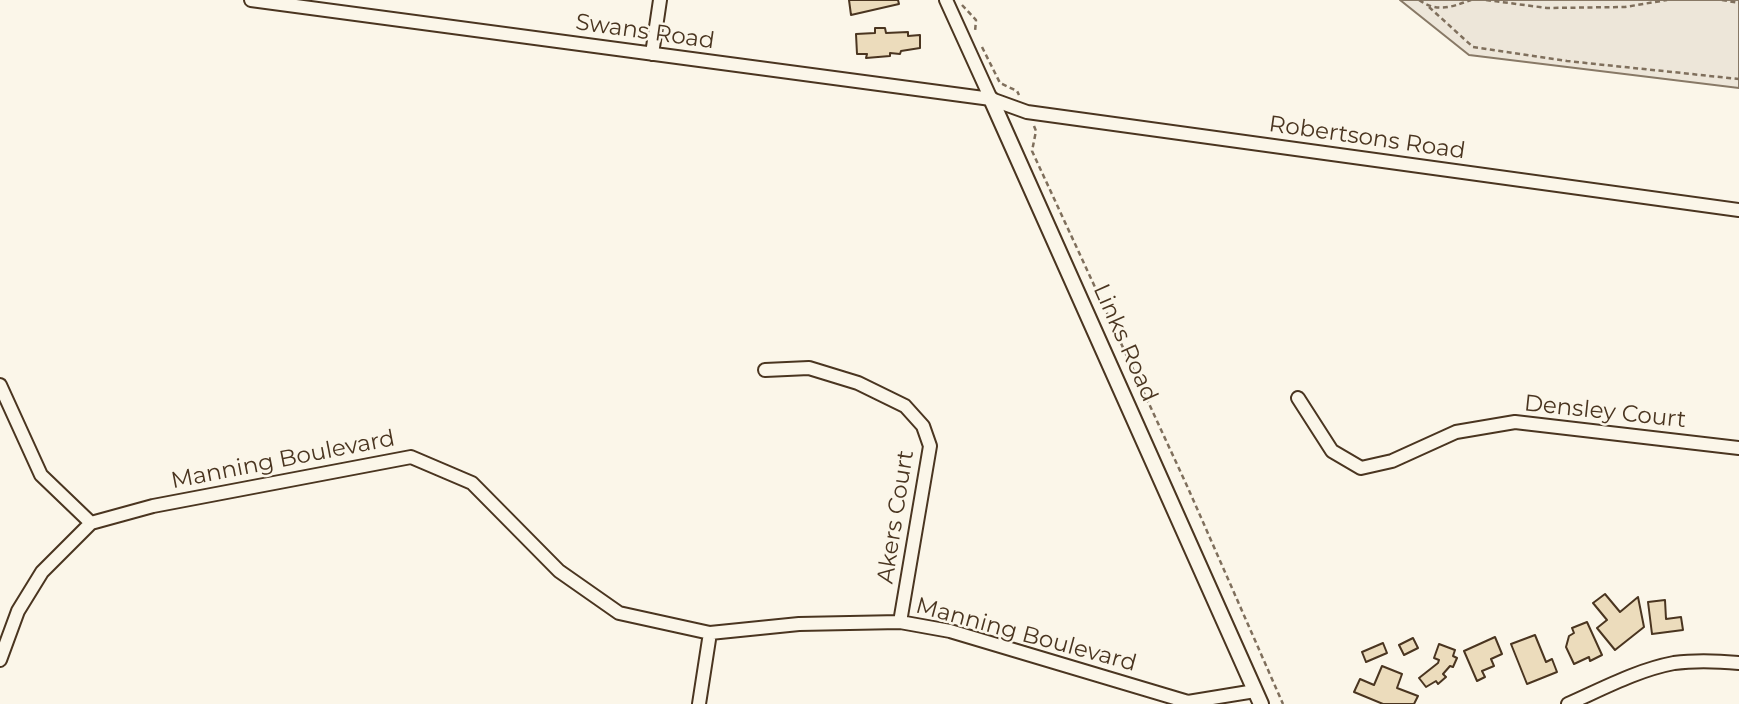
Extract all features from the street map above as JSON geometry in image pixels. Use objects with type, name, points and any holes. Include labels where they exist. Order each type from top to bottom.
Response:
[{"type":"street","name":"Swans Road","points":[[251,0],[991,99]]},
{"type":"street","points":[[652,54],[660,0]]},
{"type":"street","name":"Links Road","points":[[946,0],[1258,697]]},
{"type":"street","name":"Robertsons Road","points":[[991,99],[1027,112],[1739,210]]},
{"type":"street","name":"Akers Court","points":[[765,370],[809,368],[858,383],[905,406],[923,426],[930,446],[901,622]]},
{"type":"street","points":[[0,385],[41,475],[91,523]]},
{"type":"street","name":"Densley Court","points":[[1298,398],[1332,451],[1361,468],[1392,461],[1456,432],[1515,422],[1739,447]]},
{"type":"street","name":"Manning Boulevard","points":[[0,660],[18,611],[42,572],[91,523],[153,506],[411,457],[472,483],[559,571],[619,612],[710,633],[799,624],[901,622],[950,631],[1188,702],[1258,697]]},
{"type":"street","points":[[699,704],[710,633]]},
{"type":"street","points":[[1568,704],[1641,672],[1674,663],[1739,663]]},
{"type":"path","points":[[959,0],[976,20],[975,32]]},
{"type":"path","points":[[1419,0],[1473,47],[1567,61],[1739,79]]},
{"type":"path","points":[[1429,7],[1448,8],[1471,0]]},
{"type":"path","points":[[1486,0],[1547,8],[1625,7],[1667,0]]},
{"type":"path","points":[[1723,0],[1739,3]]},
{"type":"path","points":[[980,42],[1000,83],[1017,91],[1036,131],[1032,151],[1188,488],[1283,704]]},
{"type":"shaded area","points":[[1400,0],[1739,0],[1739,88],[1469,55]]},
{"type":"building","points":[[849,0],[898,0],[899,4],[851,15]]},
{"type":"building","points":[[875,28],[885,28],[886,33],[908,32],[908,36],[920,35],[920,48],[901,51],[900,54],[890,53],[890,56],[866,58],[867,54],[857,54],[856,34],[875,33]]},
{"type":"building","points":[[1605,594],[1620,612],[1638,597],[1644,627],[1615,650],[1597,628],[1607,620],[1593,603]]},
{"type":"building","points":[[1665,600],[1666,619],[1681,617],[1683,630],[1652,634],[1648,602]]},
{"type":"building","points":[[1587,622],[1602,655],[1574,664],[1566,647],[1569,636],[1574,633],[1572,628]]},
{"type":"building","points":[[1535,635],[1546,662],[1552,659],[1557,672],[1527,684],[1511,644]]},
{"type":"building","points":[[1495,637],[1502,654],[1491,659],[1494,666],[1482,671],[1485,677],[1477,681],[1464,651]]},
{"type":"building","points":[[1413,638],[1418,648],[1404,655],[1399,645]]},
{"type":"building","points":[[1383,643],[1387,653],[1366,662],[1362,652]]},
{"type":"building","points":[[1439,644],[1455,650],[1453,656],[1457,658],[1453,667],[1450,666],[1443,674],[1446,677],[1438,684],[1436,681],[1426,687],[1419,678],[1438,663],[1439,660],[1434,658]]},
{"type":"building","points":[[1382,666],[1402,674],[1397,688],[1418,696],[1414,704],[1383,704],[1354,692],[1360,679],[1374,685]]}]
